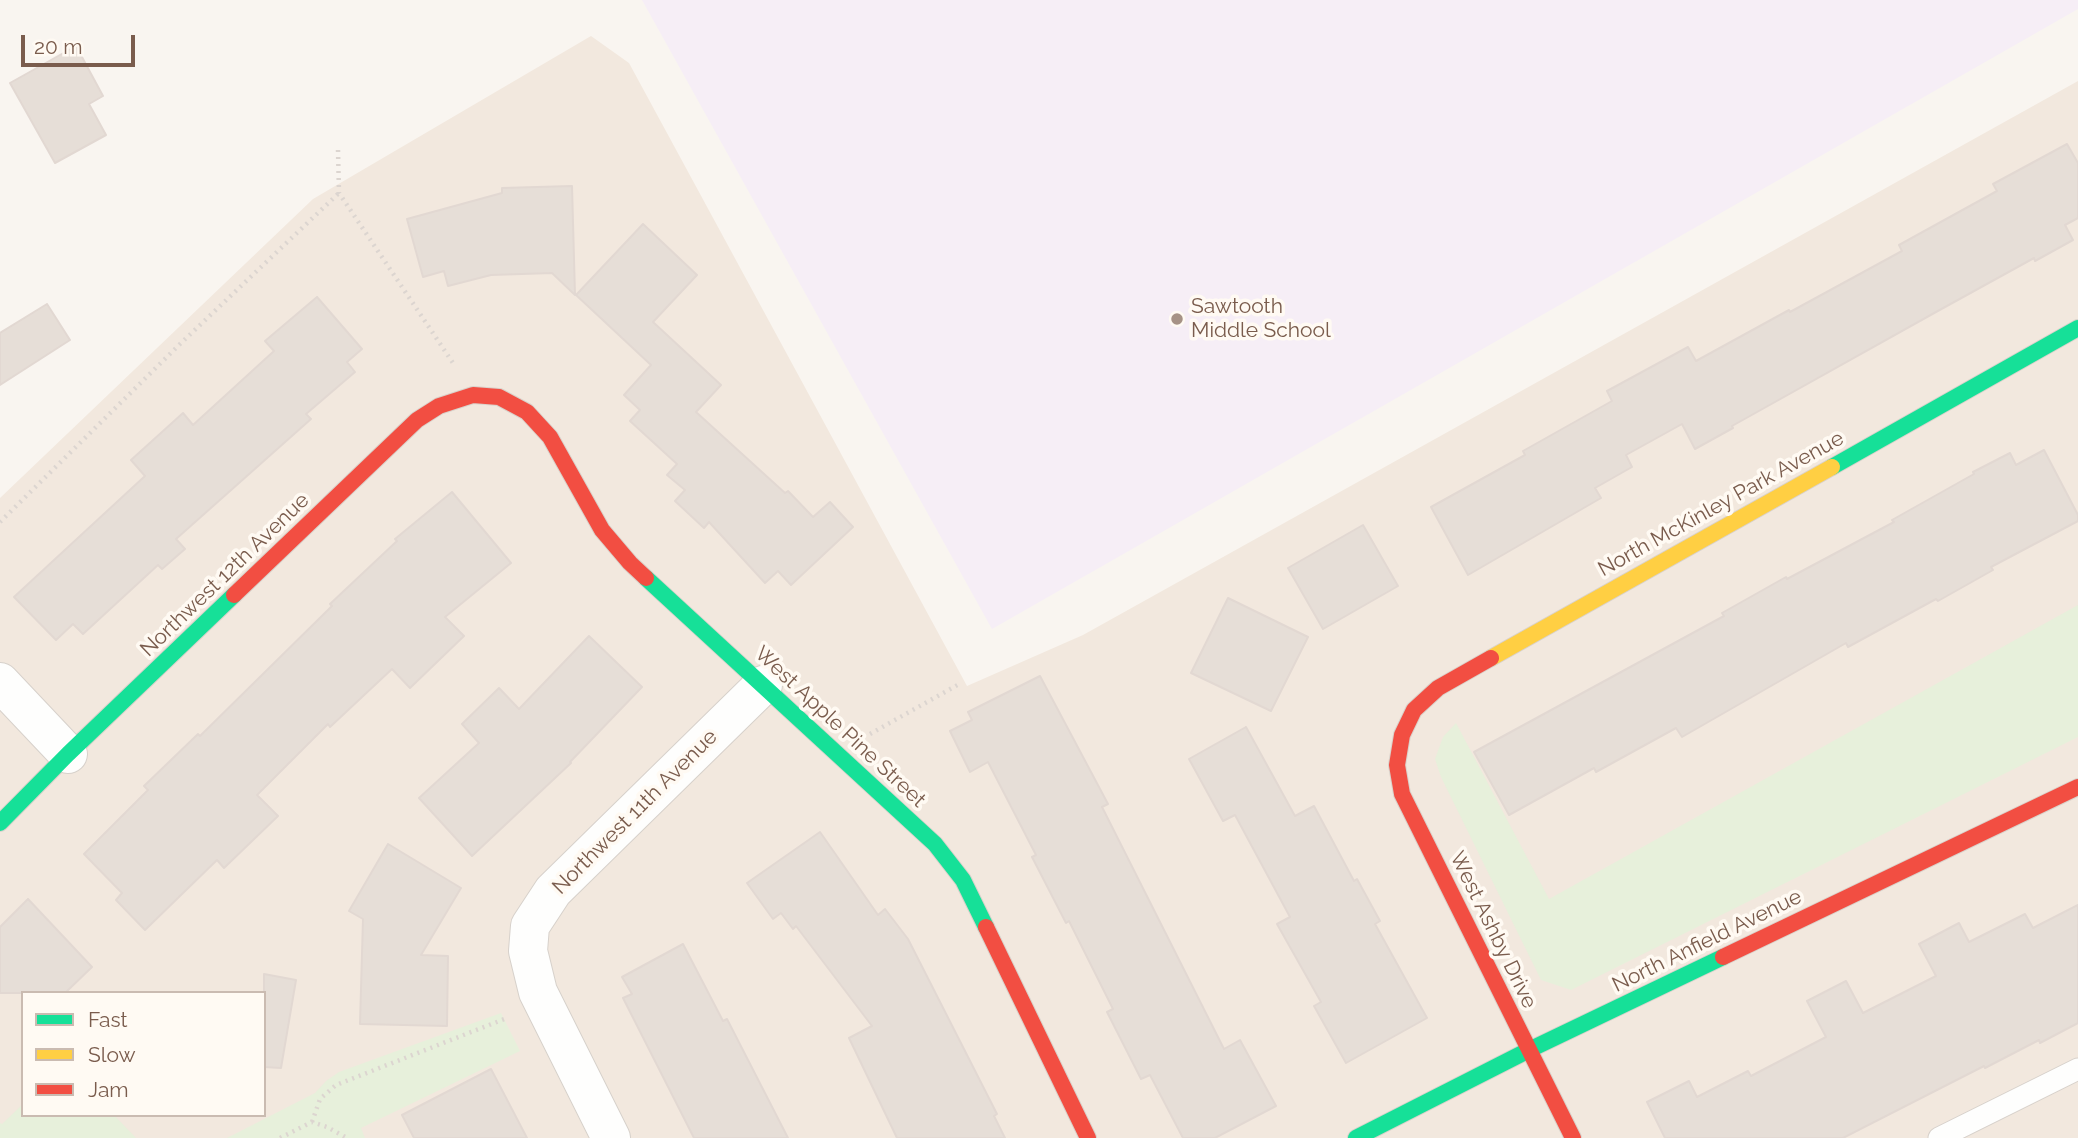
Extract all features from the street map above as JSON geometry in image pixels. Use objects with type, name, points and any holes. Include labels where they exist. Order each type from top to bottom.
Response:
[{"type":"street","name":"North McKinley Park Avenue","points":[[1402,735],[1415,710],[1438,688],[2074,339]]},
{"type":"street","name":"Northwest 12th Avenue","points":[[0,823],[68,754],[417,420],[439,406],[473,395],[499,397]]},
{"type":"street","name":"West Apple Pine Street","points":[[499,397],[527,412],[550,437],[602,530],[630,563],[935,844],[962,880],[1088,1138]]},
{"type":"street","points":[[0,682],[68,754]]},
{"type":"street","name":"Northwest 11th Avenue","points":[[544,1004],[538,992],[528,951],[530,926],[553,891],[763,685]]},
{"type":"street","name":"West Ashby Drive","points":[[1402,735],[1397,765],[1402,793],[1573,1138]]},
{"type":"street","name":"North Anfield Avenue","points":[[1356,1138],[1529,1049],[2078,787]]},
{"type":"street","points":[[544,1004],[611,1138]]},
{"type":"lane","points":[[1939,1138],[2078,1069]]},
{"type":"path","points":[[338,150],[339,193],[473,395]]},
{"type":"path","points":[[0,522],[180,344],[339,193]]},
{"type":"path","points":[[836,754],[961,683]]},
{"type":"path","points":[[280,1138],[312,1122],[320,1099],[337,1085],[544,1004]]},
{"type":"path","points":[[312,1122],[347,1138]]},
{"type":"shaded area","name":"Sawtooth Middle School","points":[[642,0],[2078,0],[2078,9],[992,629]]},
{"type":"shaded area","points":[[591,36],[629,63],[967,686],[1083,635],[2078,81],[2078,1138],[0,1138],[0,498],[313,199]]},
{"type":"green space","points":[[2078,605],[2078,737],[1571,990],[1541,980],[1441,777],[1435,759],[1443,737],[1456,723],[1549,899]]},
{"type":"green space","points":[[501,1013],[520,1051],[361,1128],[365,1138],[227,1138],[315,1093],[339,1072]]},
{"type":"green space","points":[[21,1106],[21,1117],[116,1117],[136,1138],[0,1138],[0,1123]]},
{"type":"building","points":[[76,46],[103,96],[89,104],[106,135],[55,163],[10,83]]},
{"type":"building","points":[[2067,144],[2078,163],[2078,218],[2065,225],[2073,240],[2035,261],[2034,258],[1936,312],[1695,449],[1682,424],[1626,455],[1632,467],[1595,488],[1601,498],[1468,575],[1431,507],[1525,455],[1523,451],[1612,401],[1607,391],[1688,347],[1696,361],[1789,310],[1790,312],[1902,251],[1899,245],[1997,191],[1993,184]]},
{"type":"building","points":[[572,186],[575,295],[552,273],[491,275],[448,286],[444,271],[423,277],[407,219],[502,193],[502,188]]},
{"type":"building","points":[[643,224],[697,275],[653,322],[721,385],[696,412],[785,493],[788,491],[813,517],[830,502],[853,527],[791,585],[778,571],[765,583],[709,522],[704,528],[675,501],[685,490],[667,475],[677,464],[630,421],[640,410],[624,395],[651,365],[576,295]]},
{"type":"building","points":[[317,297],[362,349],[347,362],[355,372],[306,414],[311,419],[176,539],[185,549],[162,569],[158,565],[83,634],[73,624],[56,640],[14,597],[145,476],[131,460],[183,413],[193,425],[274,351],[265,341]]},
{"type":"building","points":[[47,304],[70,340],[0,385],[0,333]]},
{"type":"building","points":[[2044,450],[2078,515],[2078,521],[1991,567],[1993,570],[1938,601],[1936,599],[1848,647],[1846,643],[1682,737],[1676,728],[1596,772],[1594,768],[1509,815],[1474,752],[1724,616],[1722,613],[1786,577],[1787,579],[1894,522],[1892,520],[1974,474],[1973,472],[2010,453],[2016,465]]},
{"type":"building","points":[[452,492],[511,563],[445,617],[464,636],[410,688],[392,669],[330,727],[328,724],[257,795],[278,816],[224,868],[217,860],[145,930],[116,900],[122,893],[84,854],[148,790],[144,786],[198,734],[200,736],[332,606],[330,604],[397,541],[395,539]]},
{"type":"building","points":[[1363,525],[1398,586],[1323,629],[1288,568]]},
{"type":"building","points":[[1228,598],[1308,637],[1271,711],[1191,673]]},
{"type":"building","points":[[589,636],[642,687],[571,763],[472,856],[419,798],[479,743],[462,724],[499,688],[519,709]]},
{"type":"building","points":[[1040,676],[1108,804],[1102,807],[1224,1049],[1240,1040],[1276,1106],[1215,1138],[1183,1138],[1150,1075],[1141,1079],[1107,1012],[1113,1009],[1069,921],[1066,923],[1032,857],[1036,855],[988,762],[970,772],[950,731],[972,720],[968,712]]},
{"type":"building","points":[[1246,727],[1295,816],[1314,806],[1354,881],[1357,879],[1380,921],[1375,924],[1427,1018],[1346,1063],[1314,1006],[1321,1002],[1277,924],[1290,917],[1235,815],[1223,821],[1189,759]]},
{"type":"building","points":[[820,832],[878,915],[885,909],[908,939],[997,1114],[994,1116],[1005,1138],[897,1138],[849,1038],[872,1026],[796,926],[793,929],[781,913],[773,919],[747,883]]},
{"type":"building","points":[[388,844],[461,888],[421,955],[448,956],[447,1026],[360,1024],[363,919],[349,911]]},
{"type":"building","points":[[28,899],[92,967],[67,991],[0,993],[0,927]]},
{"type":"building","points":[[2078,905],[2078,1023],[2040,1043],[2039,1040],[1985,1068],[1984,1066],[1843,1138],[1665,1138],[1647,1102],[1689,1081],[1697,1097],[1748,1071],[1751,1076],[1826,1037],[1807,1001],[1846,981],[1863,1013],[1936,976],[1919,944],[1959,923],[1969,942],[2025,914],[2033,928]]},
{"type":"building","points":[[683,944],[723,1021],[727,1019],[788,1138],[694,1138],[623,998],[632,994],[622,977]]},
{"type":"building","points":[[264,974],[296,980],[281,1068],[266,1067]]},
{"type":"building","points":[[491,1069],[527,1138],[414,1138],[402,1115]]},
{"type":"traffic: fast","points":[[1832,467],[2078,328]]},
{"type":"traffic: fast","points":[[646,578],[935,844],[963,880],[986,927]]},
{"type":"traffic: fast","points":[[0,823],[234,595]]},
{"type":"traffic: fast","points":[[1356,1138],[1529,1050],[1723,957]]},
{"type":"traffic: slow","points":[[1491,658],[1832,467]]},
{"type":"traffic: jam","points":[[234,595],[417,420],[439,406],[473,395],[499,397],[527,412],[550,437],[602,530],[646,578]]},
{"type":"traffic: jam","points":[[1491,658],[1438,688],[1414,710],[1402,735],[1397,765],[1402,794],[1573,1138]]},
{"type":"traffic: jam","points":[[1723,957],[2078,787]]},
{"type":"traffic: jam","points":[[986,927],[1088,1138]]},
{"type":"place","name":"Sawtooth Middle School","points":[[1177,319]]}]
